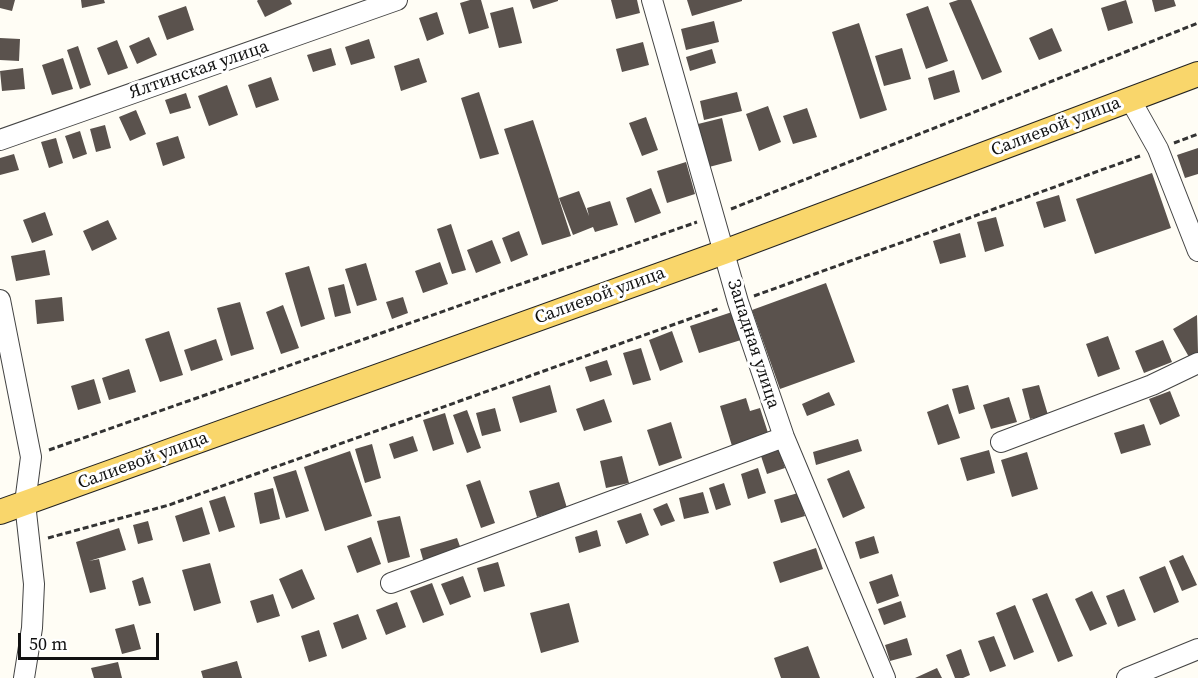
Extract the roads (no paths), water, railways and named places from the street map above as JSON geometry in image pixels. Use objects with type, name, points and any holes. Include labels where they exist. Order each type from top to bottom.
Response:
[{"type":"main road","name":"Салиевой улица","points":[[0,512],[724,252],[1198,74]]},
{"type":"street","name":"Ялтинская улица","points":[[0,140],[397,0]]},
{"type":"street","name":"Западная улица","points":[[652,0],[738,302],[784,437],[885,678]]},
{"type":"street","points":[[1130,99],[1158,149],[1198,251]]},
{"type":"street","points":[[0,300],[31,457],[25,503],[34,584],[32,628],[24,678]]},
{"type":"street","points":[[1001,442],[1152,385],[1198,363]]},
{"type":"street","points":[[391,583],[784,437]]},
{"type":"street","points":[[1127,678],[1198,649]]}]
